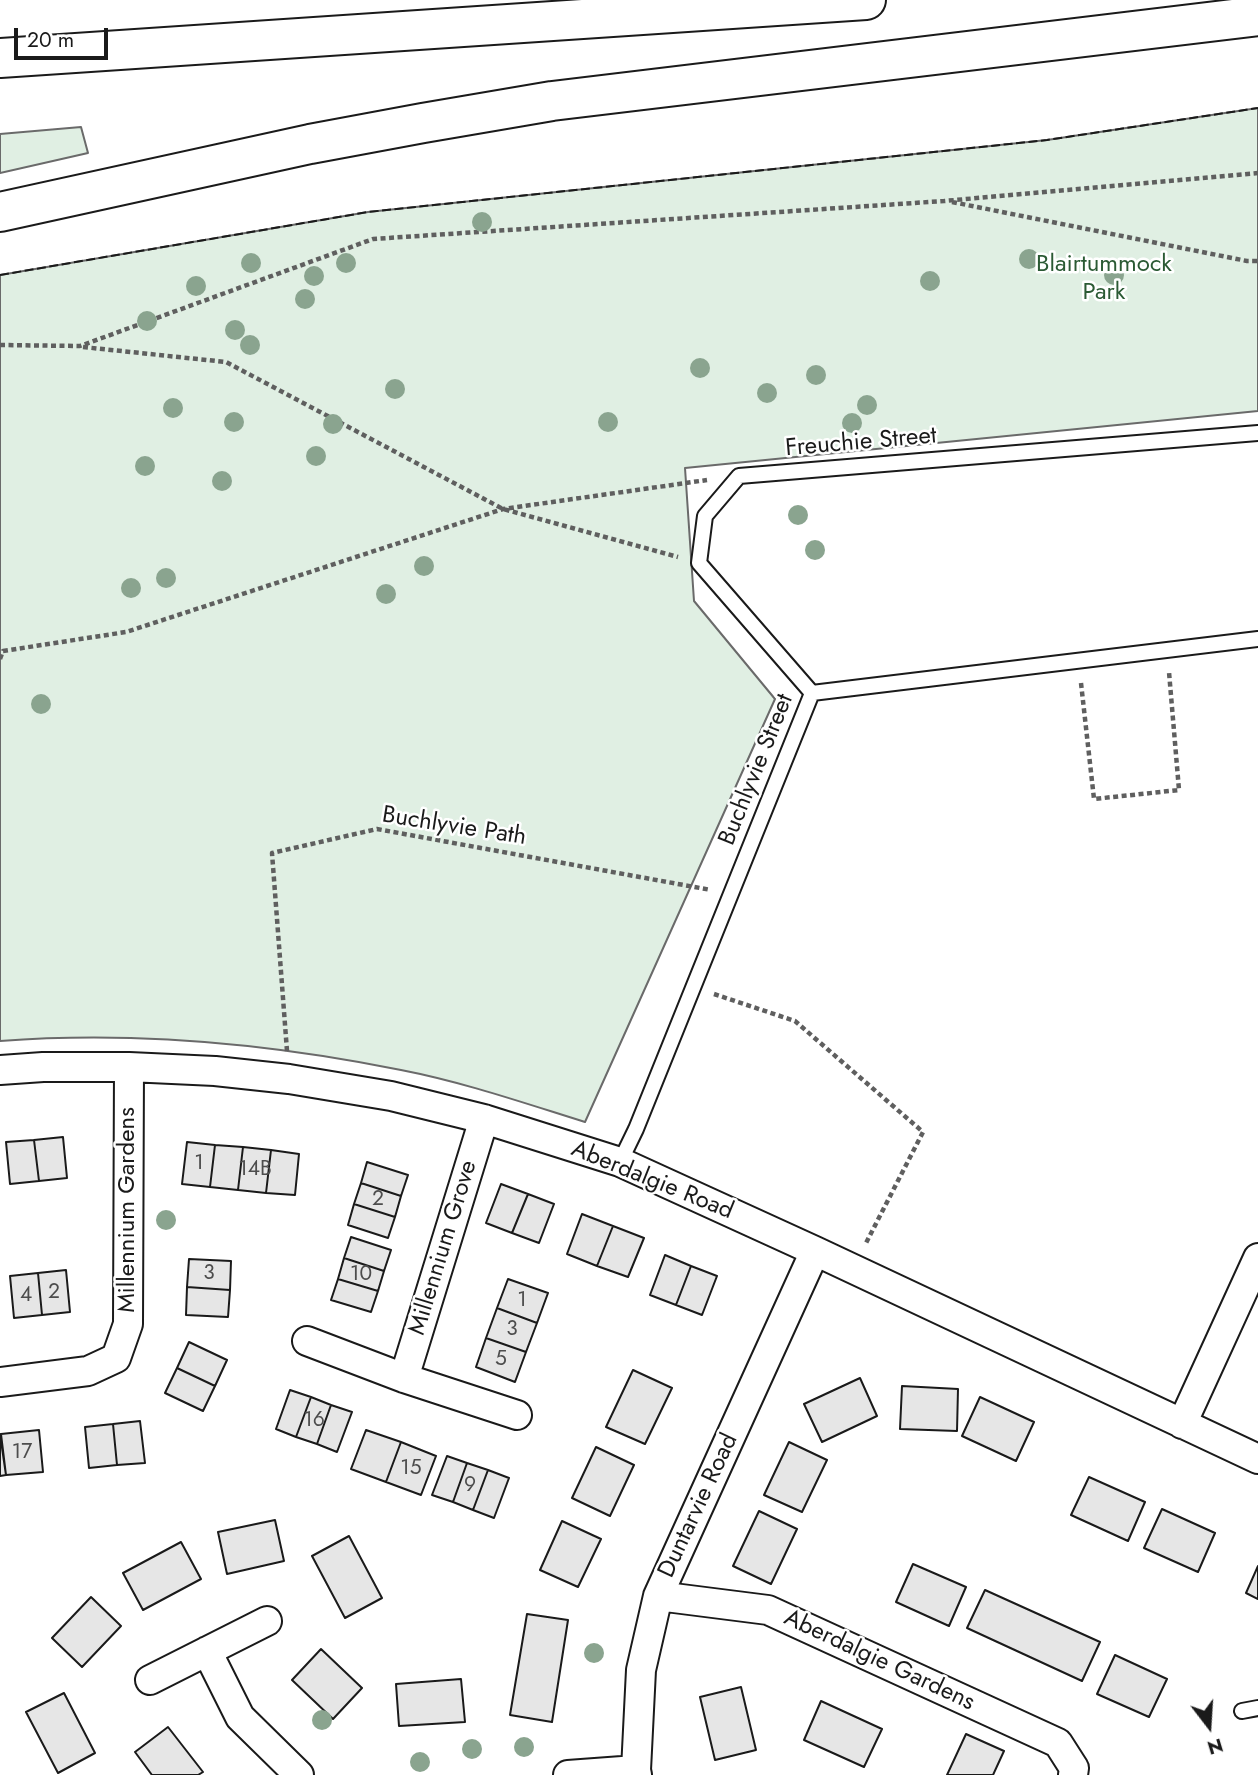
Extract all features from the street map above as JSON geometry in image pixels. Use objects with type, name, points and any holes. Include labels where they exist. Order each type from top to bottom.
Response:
[{"type":"highway","points":[[0,58],[866,0]]},
{"type":"highway","points":[[0,212],[310,144],[552,101],[1258,16]]},
{"type":"street","name":"Aberdalgie Road","points":[[0,1070],[129,1067],[215,1071],[289,1079],[391,1096],[484,1119],[621,1162],[1258,1459]]},
{"type":"street","name":"Millennium Gardens","points":[[0,1382],[89,1371],[116,1358],[128,1324],[129,1067]]},
{"type":"street","name":"Millennium Grove","points":[[404,1378],[484,1119]]},
{"type":"street","name":"Duntarvie Road","points":[[636,1773],[641,1670],[658,1596],[815,1251]]},
{"type":"street","points":[[1182,1423],[1258,1258]]},
{"type":"street","points":[[307,1341],[404,1378],[517,1415]]},
{"type":"street","name":"Aberdalgie Gardens","points":[[658,1596],[768,1610],[1058,1743],[1073,1768],[1073,1775]]},
{"type":"street","points":[[150,1680],[267,1621]]},
{"type":"street","points":[[207,1651],[240,1717],[299,1775]]},
{"type":"street","points":[[568,1775],[636,1773]]},
{"type":"lane","name":"Freuchie Street","points":[[739,476],[1258,433]]},
{"type":"lane","points":[[739,476],[705,516],[699,563],[811,693]]},
{"type":"lane","name":"Buchlyvie Street","points":[[621,1162],[811,693],[1258,639]]},
{"type":"lane","points":[[1242,1712],[1258,1708]]},
{"type":"path","points":[[80,346],[373,239],[944,201],[1258,173]]},
{"type":"path","points":[[944,201],[1258,261]]},
{"type":"path","points":[[0,345],[80,346],[226,362],[503,509],[699,563]]},
{"type":"path","points":[[0,659],[3,651],[126,632],[503,509],[739,476]]},
{"type":"path","points":[[1079,661],[1094,799],[1179,790],[1167,650]]},
{"type":"path","name":"Buchlyvie Path","points":[[289,1079],[272,853],[377,829],[731,894]]},
{"type":"path","points":[[693,987],[796,1021],[923,1132],[853,1269]]},
{"type":"green space","name":"Blairtummock Park","points":[[1258,108],[1258,411],[685,468],[694,601],[775,699],[585,1122],[447,1081],[302,1053],[151,1039],[50,1038],[0,1041],[0,275],[368,212],[1047,140]]},
{"type":"green space","points":[[81,127],[88,153],[0,173],[0,134]]},
{"type":"building","points":[[63,1137],[67,1178],[39,1181],[34,1140]]},
{"type":"building","points":[[34,1140],[39,1181],[10,1184],[6,1142]]},
{"type":"building","points":[[187,1142],[215,1145],[210,1187],[182,1184]]},
{"type":"building","points":[[215,1145],[243,1147],[238,1190],[210,1187]]},
{"type":"building","points":[[243,1147],[271,1150],[266,1193],[238,1190]]},
{"type":"building","points":[[271,1150],[299,1154],[295,1195],[266,1193]]},
{"type":"building","points":[[367,1162],[408,1175],[401,1196],[361,1183]]},
{"type":"building","points":[[361,1183],[401,1196],[395,1217],[354,1204]]},
{"type":"building","points":[[501,1184],[528,1194],[512,1233],[486,1223]]},
{"type":"building","points":[[528,1194],[554,1204],[539,1243],[512,1233]]},
{"type":"building","points":[[354,1204],[395,1217],[388,1238],[348,1225]]},
{"type":"building","points":[[582,1214],[613,1226],[597,1266],[567,1254]]},
{"type":"building","points":[[613,1226],[644,1238],[628,1277],[597,1266]]},
{"type":"building","points":[[351,1237],[391,1250],[384,1271],[344,1258]]},
{"type":"building","points":[[665,1255],[691,1266],[676,1305],[650,1295]]},
{"type":"building","points":[[344,1258],[384,1271],[378,1291],[338,1279]]},
{"type":"building","points":[[189,1259],[231,1261],[230,1290],[187,1287]]},
{"type":"building","points":[[691,1266],[717,1276],[702,1315],[676,1305]]},
{"type":"building","points":[[66,1270],[70,1312],[42,1315],[38,1273]]},
{"type":"building","points":[[38,1273],[42,1315],[14,1318],[10,1276]]},
{"type":"building","points":[[338,1279],[378,1291],[371,1312],[331,1300]]},
{"type":"building","points":[[508,1279],[548,1293],[537,1323],[497,1308]]},
{"type":"building","points":[[187,1287],[230,1290],[228,1317],[186,1315]]},
{"type":"building","points":[[497,1308],[537,1323],[526,1352],[486,1338]]},
{"type":"building","points":[[486,1338],[526,1352],[515,1382],[476,1367]]},
{"type":"building","points":[[189,1342],[227,1360],[215,1386],[177,1368]]},
{"type":"building","points":[[177,1368],[215,1386],[203,1411],[165,1393]]},
{"type":"building","points":[[633,1370],[672,1388],[645,1444],[606,1427]]},
{"type":"building","points":[[860,1378],[877,1416],[822,1442],[804,1404]]},
{"type":"building","points":[[902,1386],[958,1389],[957,1431],[900,1429]]},
{"type":"building","points":[[290,1390],[311,1397],[296,1437],[276,1429]]},
{"type":"building","points":[[311,1397],[331,1405],[317,1444],[296,1437]]},
{"type":"building","points":[[980,1397],[1034,1422],[1016,1461],[962,1436]]},
{"type":"building","points":[[331,1405],[352,1412],[337,1452],[317,1444]]},
{"type":"building","points":[[140,1421],[145,1463],[117,1465],[113,1424]]},
{"type":"building","points":[[113,1424],[117,1465],[89,1468],[85,1427]]},
{"type":"building","points":[[39,1430],[43,1472],[6,1475],[1,1434]]},
{"type":"building","points":[[366,1430],[401,1442],[386,1482],[351,1469]]},
{"type":"building","points":[[0,1434],[6,1475],[0,1476]]},
{"type":"building","points":[[401,1442],[436,1456],[421,1495],[386,1482]]},
{"type":"building","points":[[789,1442],[827,1460],[802,1512],[764,1495]]},
{"type":"building","points":[[596,1447],[634,1465],[610,1516],[572,1498]]},
{"type":"building","points":[[447,1456],[467,1463],[453,1502],[432,1495]]},
{"type":"building","points":[[467,1463],[488,1470],[473,1510],[453,1502]]},
{"type":"building","points":[[488,1470],[509,1478],[494,1518],[473,1510]]},
{"type":"building","points":[[1089,1477],[1145,1502],[1128,1541],[1071,1515]]},
{"type":"building","points":[[1162,1509],[1215,1533],[1198,1572],[1144,1548]]},
{"type":"building","points":[[759,1511],[797,1529],[771,1584],[733,1566]]},
{"type":"building","points":[[275,1520],[284,1561],[227,1574],[218,1532]]},
{"type":"building","points":[[562,1521],[601,1539],[578,1587],[540,1570]]},
{"type":"building","points":[[349,1536],[382,1598],[345,1618],[312,1556]]},
{"type":"building","points":[[181,1542],[201,1579],[143,1610],[123,1573]]},
{"type":"building","points":[[913,1564],[966,1587],[949,1626],[896,1602]]},
{"type":"building","points":[[1258,1566],[1258,1599],[1246,1593]]},
{"type":"building","points":[[985,1590],[1100,1642],[1082,1681],[967,1628]]},
{"type":"building","points":[[91,1597],[121,1626],[82,1667],[52,1638]]},
{"type":"building","points":[[527,1614],[568,1620],[552,1722],[510,1715]]},
{"type":"building","points":[[321,1649],[362,1688],[333,1719],[292,1680]]},
{"type":"building","points":[[1115,1655],[1167,1679],[1149,1717],[1097,1694]]},
{"type":"building","points":[[461,1679],[465,1722],[399,1726],[396,1684]]},
{"type":"building","points":[[741,1687],[756,1750],[715,1760],[700,1697]]},
{"type":"building","points":[[64,1693],[95,1753],[58,1773],[26,1712]]},
{"type":"building","points":[[821,1701],[882,1729],[864,1767],[804,1740]]},
{"type":"building","points":[[168,1727],[203,1772],[198,1775],[152,1775],[135,1752]]},
{"type":"building","points":[[966,1734],[1004,1751],[993,1775],[947,1775]]},
{"type":"fence","points":[[0,275],[368,212],[1047,140],[1258,108]]}]
